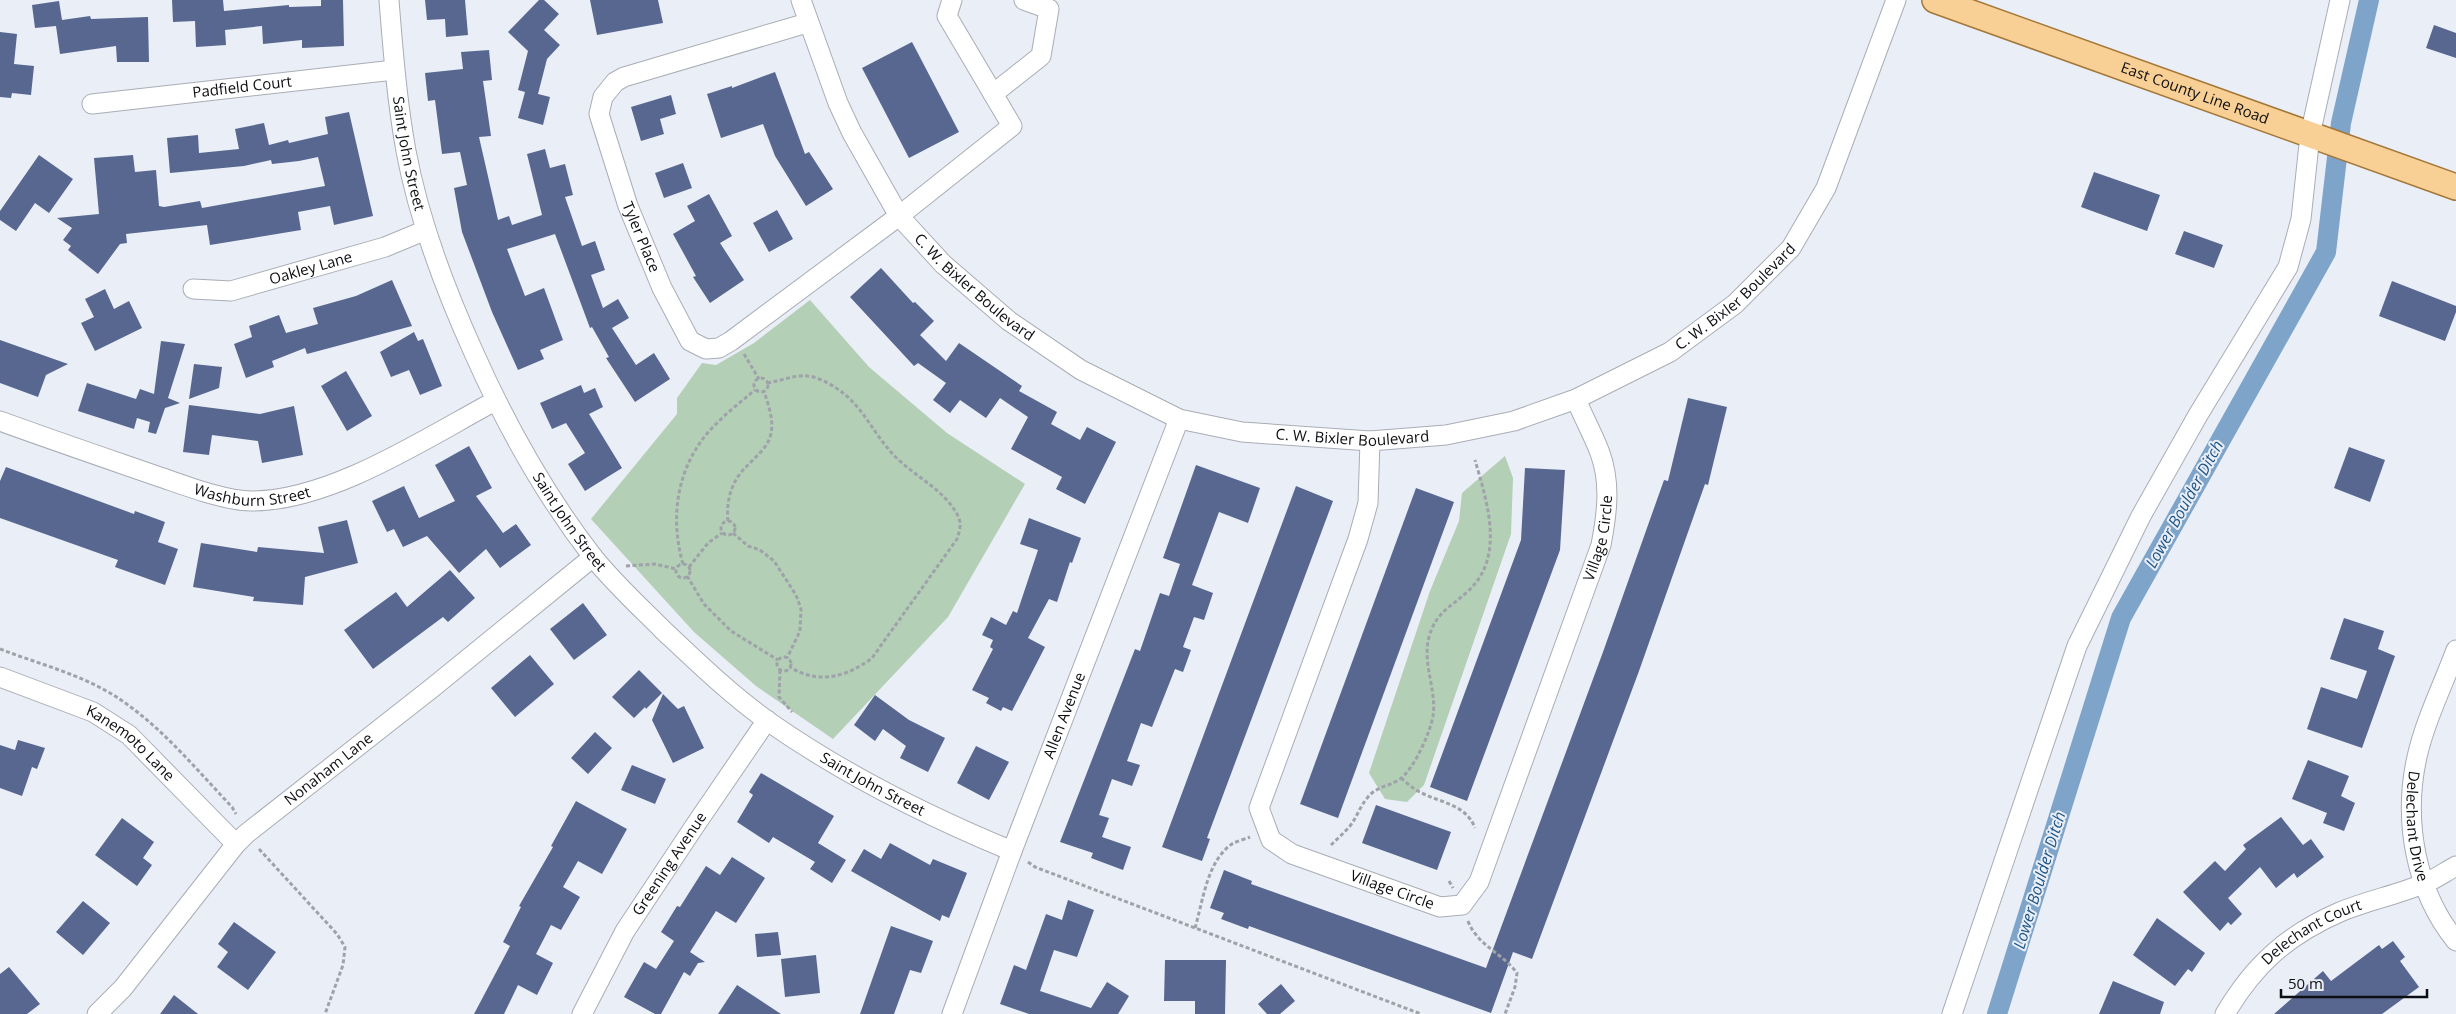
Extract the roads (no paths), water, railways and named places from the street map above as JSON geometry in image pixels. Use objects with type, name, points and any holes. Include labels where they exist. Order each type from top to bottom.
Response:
[{"type":"main road","name":"East County Line Road","points":[[1935,0],[2456,187]]},
{"type":"street","name":"Saint John Street","points":[[389,0],[394,70],[407,153],[426,230],[452,305],[495,401],[548,492],[593,557],[703,668],[774,725],[851,775],[944,823],[1012,851]]},
{"type":"street","name":"C. W. Bixler Boulevard","points":[[801,0],[807,23],[852,133],[898,216],[943,264],[1009,321],[1081,370],[1179,419],[1242,432],[1370,441],[1446,435],[1514,421],[1576,399],[1670,352],[1735,304],[1791,248],[1826,188],[1896,0]]},
{"type":"street","points":[[952,0],[947,16],[993,94],[1040,56],[1049,8],[1024,0]]},
{"type":"street","points":[[1952,1014],[2077,646],[2141,516],[2198,415],[2288,267],[2301,218],[2312,136],[2340,0]]},
{"type":"street","name":"Tyler Place","points":[[807,23],[624,77],[615,82],[603,97],[599,114],[628,206],[662,288],[690,341],[706,349],[719,348],[731,341],[898,216],[1012,126],[993,94]]},
{"type":"street","name":"Padfield Court","points":[[92,104],[394,70]]},
{"type":"street","name":"Oakley Lane","points":[[193,290],[231,291],[385,248],[426,230]]},
{"type":"street","name":"Village Circle","points":[[1370,441],[1368,503],[1358,538],[1259,808],[1271,840],[1292,854],[1440,907],[1462,905],[1479,882],[1601,545],[1607,512],[1607,485],[1600,453],[1576,399]]},
{"type":"street","name":"Washburn Street","points":[[0,421],[204,492],[251,501],[294,497],[337,482],[389,458],[495,401]]},
{"type":"street","name":"Allen Avenue","points":[[952,1014],[1012,851],[1179,419]]},
{"type":"street","name":"Nonaham Lane","points":[[98,1014],[124,988],[236,844],[593,557]]},
{"type":"street","name":"Delechant Drive","points":[[2456,650],[2417,756],[2412,790],[2411,818],[2415,850],[2424,884],[2437,912],[2456,940]]},
{"type":"street","name":"Kanemoto Lane","points":[[0,677],[92,712],[129,735],[236,844]]},
{"type":"street","name":"Greening Avenue","points":[[582,1014],[626,931],[694,827],[774,725]]},
{"type":"street","name":"Delechant Court","points":[[2225,1014],[2252,973],[2276,950],[2308,928],[2340,912],[2424,884],[2456,866]]},
{"type":"waterway","name":"Lower Boulder Ditch","points":[[1997,1014],[2121,618],[2326,252],[2341,123],[2369,0]]}]
